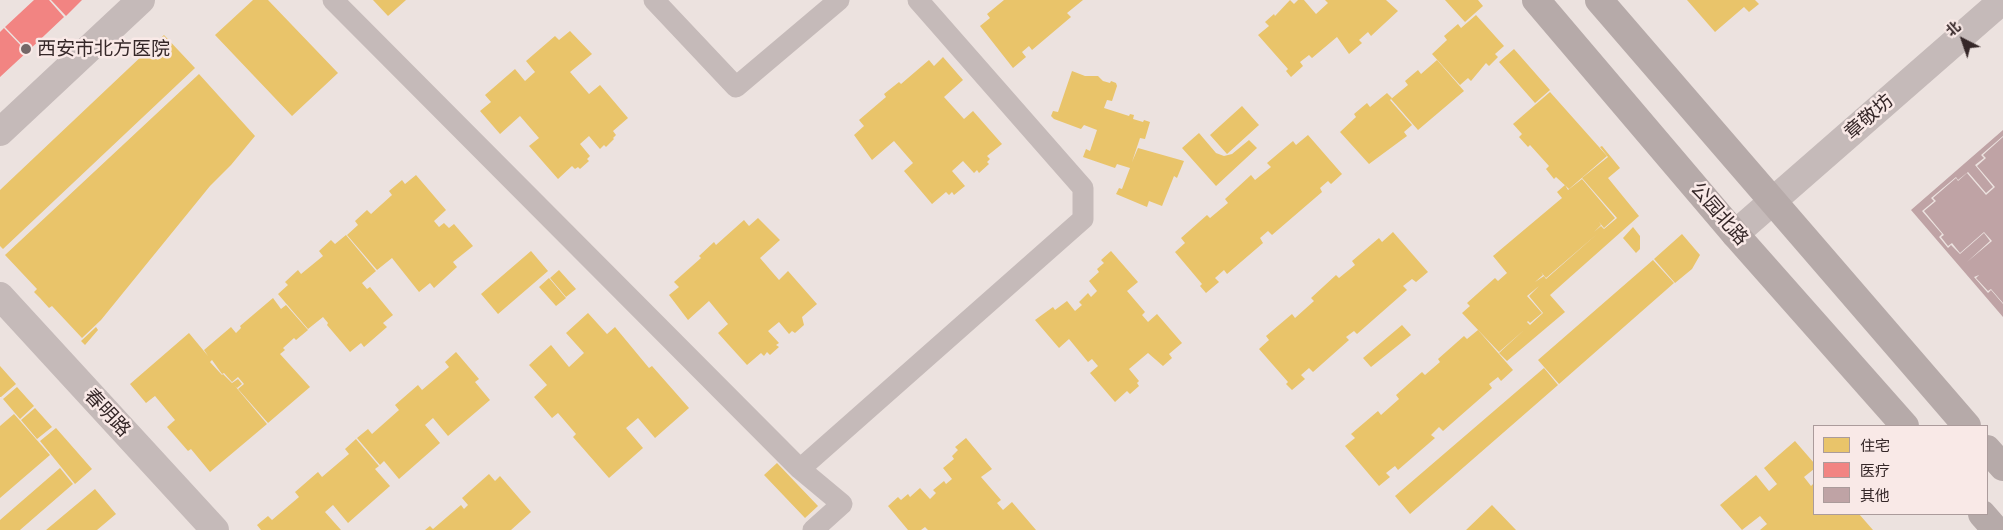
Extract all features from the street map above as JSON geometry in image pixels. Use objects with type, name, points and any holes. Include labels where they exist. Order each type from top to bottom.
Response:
[{"type":"main road","name":"公园北路","points":[[1536,0],[1735,234],[1904,425]]},
{"type":"main road","points":[[1599,0],[1771,202],[1966,425]]},
{"type":"main road","points":[[1988,450],[2003,468]]},
{"type":"main road","points":[[1983,515],[1996,530]]},
{"type":"street","points":[[0,132],[141,0]]},
{"type":"street","points":[[333,0],[800,468],[842,504],[813,530]]},
{"type":"street","points":[[654,0],[736,87],[839,0]]},
{"type":"street","points":[[800,468],[1083,219],[1083,188],[918,0]]},
{"type":"street","name":"章敬坊","points":[[1735,234],[2003,0]]},
{"type":"street","name":"春明路","points":[[0,296],[215,530]]},
{"type":"building: 住宅","points":[[253,0],[268,0],[338,73],[292,116],[215,35]]},
{"type":"building: 住宅","points":[[373,0],[406,0],[388,16]]},
{"type":"building: 住宅","points":[[1004,0],[1083,0],[1067,13],[1071,17],[1032,50],[1029,46],[1022,52],[1026,57],[1013,68],[980,26],[990,18],[987,14]]},
{"type":"building: 住宅","points":[[1290,0],[1294,4],[1298,0],[1304,0],[1316,14],[1328,3],[1325,0],[1386,0],[1398,11],[1371,36],[1368,32],[1359,40],[1362,43],[1349,54],[1337,37],[1312,58],[1309,55],[1300,62],[1303,66],[1291,77],[1286,71],[1288,69],[1258,35],[1269,26],[1265,22],[1274,14],[1275,16]]},
{"type":"building: 住宅","points":[[1445,0],[1478,0],[1483,6],[1465,22]]},
{"type":"building: 住宅","points":[[1687,0],[1755,0],[1759,4],[1749,12],[1744,7],[1715,32]]},
{"type":"building: 住宅","points":[[1476,15],[1504,46],[1495,54],[1498,57],[1489,66],[1486,63],[1471,81],[1468,78],[1460,85],[1432,54],[1447,40],[1444,36],[1458,24],[1461,28]]},
{"type":"building: 住宅","points":[[570,31],[592,54],[570,72],[589,94],[600,85],[628,118],[613,131],[616,135],[606,147],[604,145],[600,149],[589,136],[580,144],[590,156],[587,159],[589,161],[580,169],[578,167],[575,169],[572,166],[558,179],[529,146],[539,138],[520,116],[500,134],[480,111],[491,102],[485,95],[515,69],[525,81],[535,72],[526,61],[555,36],[559,40]]},
{"type":"building: 住宅","points":[[164,35],[195,68],[3,249],[0,246],[0,190]]},
{"type":"building: 住宅","points":[[1514,49],[1550,90],[1535,103],[1499,62]]},
{"type":"building: 住宅","points":[[943,57],[963,80],[944,97],[964,119],[973,111],[1002,144],[987,156],[990,159],[987,162],[989,164],[979,173],[977,170],[974,173],[963,161],[952,171],[965,186],[954,195],[952,192],[949,195],[946,192],[932,204],[904,171],[913,163],[894,141],[872,160],[854,135],[864,126],[859,120],[886,97],[884,94],[899,82],[901,84],[929,60],[934,66]]},
{"type":"building: 住宅","points":[[1437,60],[1464,91],[1418,130],[1391,99],[1408,85],[1405,81],[1418,70],[1421,74]]},
{"type":"building: 住宅","points":[[1072,71],[1085,76],[1098,76],[1103,81],[1116,83],[1117,86],[1112,101],[1107,100],[1104,108],[1129,116],[1130,114],[1134,115],[1133,119],[1150,122],[1145,139],[1140,138],[1132,162],[1138,148],[1184,161],[1177,178],[1174,176],[1162,206],[1149,201],[1147,207],[1116,194],[1119,188],[1122,189],[1130,168],[1117,164],[1115,168],[1083,157],[1086,149],[1090,151],[1097,130],[1084,125],[1081,129],[1054,119],[1051,116],[1053,111],[1058,112]]},
{"type":"building: 住宅","points":[[199,74],[255,136],[231,165],[210,186],[101,320],[82,338],[52,306],[49,308],[34,292],[37,289],[5,255]]},
{"type":"building: 住宅","points":[[1550,92],[1607,156],[1569,189],[1556,177],[1554,179],[1546,169],[1549,166],[1530,145],[1528,147],[1519,137],[1522,134],[1513,124]]},
{"type":"building: 住宅","points":[[1387,93],[1392,98],[1390,100],[1412,125],[1404,132],[1407,136],[1369,164],[1340,132],[1356,117],[1354,114],[1367,103],[1370,107]]},
{"type":"building: 住宅","points":[[1242,106],[1259,125],[1227,154],[1210,135]]},
{"type":"building: 住宅","points":[[1199,133],[1216,153],[1224,156],[1232,154],[1249,140],[1257,148],[1216,186],[1182,148]]},
{"type":"building: 住宅","points":[[1308,135],[1342,174],[1331,184],[1328,181],[1320,188],[1322,192],[1272,235],[1268,231],[1260,238],[1263,243],[1227,274],[1224,270],[1215,278],[1219,282],[1206,293],[1200,286],[1202,284],[1175,252],[1185,243],[1181,238],[1207,215],[1210,218],[1228,203],[1225,199],[1251,175],[1255,180],[1271,167],[1267,163],[1293,141],[1296,145]]},
{"type":"building: 住宅","points":[[1602,146],[1620,168],[1608,178],[1639,216],[1550,295],[1565,312],[1507,361],[1499,353],[1524,330],[1499,352],[1462,313],[1470,306],[1467,303],[1495,278],[1498,281],[1507,273],[1493,256],[1562,198],[1557,192],[1565,185],[1568,190],[1582,179],[1615,218],[1604,228],[1599,222],[1601,225],[1594,232],[1601,226],[1604,229],[1617,218],[1582,178],[1608,157],[1600,147]],"holes":[[[1597,234],[1546,279],[1544,276],[1535,282],[1543,275],[1541,272],[1546,278]],[[1539,286],[1529,296],[1543,313],[1530,325],[1528,321],[1530,323],[1542,313],[1527,296]]]},
{"type":"building: 住宅","points":[[416,175],[446,210],[434,221],[439,227],[444,223],[449,228],[454,224],[473,246],[453,262],[457,267],[434,288],[430,283],[419,292],[392,258],[377,270],[347,235],[358,225],[355,221],[367,210],[371,214],[392,195],[389,191],[402,180],[405,184]]},
{"type":"building: 住宅","points":[[758,218],[780,240],[760,258],[779,280],[788,271],[817,304],[802,317],[804,325],[795,333],[792,331],[789,334],[779,322],[768,331],[779,343],[776,345],[779,347],[770,355],[767,352],[764,356],[761,353],[747,365],[718,333],[728,324],[709,301],[688,320],[669,295],[679,287],[674,282],[701,258],[699,256],[714,242],[716,245],[744,220],[749,226]]},
{"type":"building: 住宅","points":[[1633,227],[1640,236],[1640,249],[1636,253],[1623,238]]},
{"type":"building: 住宅","points":[[1393,232],[1428,272],[1416,282],[1412,279],[1403,286],[1407,290],[1357,334],[1354,331],[1346,337],[1349,340],[1313,372],[1309,368],[1301,375],[1305,379],[1292,390],[1286,384],[1288,382],[1259,349],[1269,340],[1266,336],[1292,314],[1295,318],[1314,301],[1311,298],[1336,275],[1339,278],[1355,265],[1352,261],[1379,238],[1382,242]]},
{"type":"building: 住宅","points":[[1682,234],[1700,255],[1692,269],[1675,283],[1654,259]]},
{"type":"building: 住宅","points":[[346,235],[376,271],[362,283],[367,289],[370,287],[393,315],[383,323],[387,327],[364,347],[361,343],[350,352],[327,325],[328,323],[323,317],[308,329],[278,294],[288,285],[285,282],[298,270],[301,274],[323,256],[319,251],[331,240],[335,244]]},
{"type":"building: 住宅","points":[[531,251],[548,271],[498,314],[481,294]]},
{"type":"building: 住宅","points":[[1111,251],[1138,282],[1127,291],[1145,312],[1142,315],[1148,322],[1157,314],[1182,343],[1169,354],[1172,358],[1163,366],[1148,353],[1129,369],[1139,381],[1137,383],[1139,386],[1130,394],[1127,391],[1115,402],[1090,373],[1098,366],[1092,359],[1088,362],[1069,339],[1059,348],[1035,320],[1053,307],[1055,310],[1067,301],[1075,311],[1082,305],[1079,302],[1088,293],[1091,297],[1097,291],[1089,281],[1099,272],[1097,269],[1104,263],[1101,260]]},
{"type":"building: 住宅","points":[[1653,260],[1674,283],[1559,384],[1538,360]]},
{"type":"building: 住宅","points":[[559,270],[576,289],[566,297],[550,278]]},
{"type":"building: 住宅","points":[[549,278],[566,298],[556,306],[539,287]]},
{"type":"building: 住宅","points":[[273,298],[281,309],[286,305],[308,330],[296,340],[294,338],[283,348],[285,350],[280,354],[310,387],[268,423],[238,389],[244,384],[238,377],[232,382],[224,373],[222,374],[212,360],[210,362],[222,375],[232,383],[238,379],[242,384],[237,388],[235,386],[267,424],[210,472],[191,449],[188,451],[167,427],[175,420],[155,396],[146,403],[130,384],[189,333],[208,356],[204,350],[231,327],[236,333],[241,328],[240,326]]},
{"type":"building: 住宅","points":[[588,313],[607,334],[615,327],[649,368],[652,366],[689,408],[655,438],[638,418],[626,428],[643,448],[609,478],[573,437],[576,434],[558,413],[552,418],[534,397],[547,385],[529,365],[551,345],[569,367],[584,353],[566,333]]},
{"type":"building: 住宅","points":[[1402,325],[1411,335],[1371,367],[1363,358]]},
{"type":"building: 住宅","points":[[96,327],[98,330],[85,345],[81,341]]},
{"type":"building: 住宅","points":[[1478,330],[1513,370],[1501,381],[1498,377],[1489,384],[1492,388],[1443,431],[1439,427],[1431,435],[1435,438],[1398,470],[1395,466],[1386,473],[1390,477],[1379,486],[1345,446],[1355,438],[1351,434],[1378,411],[1381,415],[1399,399],[1396,395],[1422,372],[1425,375],[1440,362],[1438,359],[1464,336],[1467,339]]},
{"type":"building: 住宅","points":[[456,352],[479,379],[475,382],[490,400],[448,436],[433,418],[425,425],[440,443],[399,479],[384,461],[380,465],[357,438],[368,429],[372,434],[399,410],[395,405],[418,385],[422,390],[449,367],[445,362]]},
{"type":"building: 住宅","points":[[0,366],[16,384],[1,397],[0,397]]},
{"type":"building: 住宅","points":[[1544,368],[1558,385],[1410,514],[1395,496]]},
{"type":"building: 住宅","points":[[17,387],[34,406],[20,419],[3,399]]},
{"type":"building: 住宅","points":[[35,408],[52,427],[37,439],[21,420]]},
{"type":"building: 住宅","points":[[14,414],[50,455],[0,498],[0,426]]},
{"type":"building: 住宅","points":[[56,428],[92,469],[75,484],[40,441]]},
{"type":"building: 住宅","points":[[966,438],[992,469],[981,477],[1001,500],[997,503],[1003,510],[1012,502],[1036,530],[928,530],[925,527],[921,530],[908,530],[888,506],[898,497],[901,500],[908,494],[910,497],[920,488],[930,499],[936,493],[933,490],[944,481],[946,484],[952,479],[943,468],[954,459],[952,456],[958,450],[955,447]]},
{"type":"building: 住宅","points":[[356,439],[379,466],[375,469],[390,486],[348,523],[333,505],[325,512],[341,530],[261,530],[257,525],[268,516],[272,520],[299,497],[295,492],[318,472],[322,477],[349,454],[345,449]]},
{"type":"building: 住宅","points":[[1795,441],[1813,462],[1813,470],[1804,477],[1811,486],[1813,484],[1813,515],[1860,515],[1873,530],[1760,530],[1767,524],[1760,516],[1742,530],[1720,505],[1756,475],[1769,491],[1777,484],[1764,468]]},
{"type":"building: 住宅","points":[[777,463],[818,506],[805,518],[764,475]]},
{"type":"building: 住宅","points":[[60,468],[73,484],[20,530],[0,530],[0,520]]},
{"type":"building: 住宅","points":[[489,474],[495,481],[500,476],[531,512],[511,530],[425,530],[430,526],[433,529],[461,505],[464,509],[468,505],[462,498]]},
{"type":"building: 住宅","points":[[95,489],[116,514],[97,530],[46,530]]},
{"type":"building: 住宅","points":[[1492,505],[1516,530],[1466,530]]},
{"type":"building: 医疗","points":[[34,0],[49,0],[64,17],[28,51],[5,27]]},
{"type":"building: 医疗","points":[[51,0],[82,0],[66,16]]},
{"type":"building: 医疗","points":[[4,28],[27,52],[0,77],[0,32]]},
{"type":"building: 其他","points":[[2003,130],[2003,136],[1981,155],[1984,158],[1975,165],[1993,187],[1986,193],[1968,172],[1958,180],[1956,177],[1931,198],[1934,201],[1922,211],[1942,234],[1939,237],[1948,248],[1951,245],[1960,254],[1984,233],[1990,241],[1967,262],[1992,241],[1984,232],[1960,253],[1952,243],[1948,246],[1941,237],[1944,235],[1924,211],[1936,201],[1933,198],[1956,178],[1958,181],[1967,173],[1986,195],[1995,187],[1977,166],[1986,158],[1983,155],[2003,137],[2003,303],[1991,289],[1988,291],[1976,278],[1979,275],[1974,277],[1988,293],[1991,290],[2003,304],[2003,317],[1911,210]]},
{"type":"place","name":"西安市北方医院","points":[[26,49]]}]
